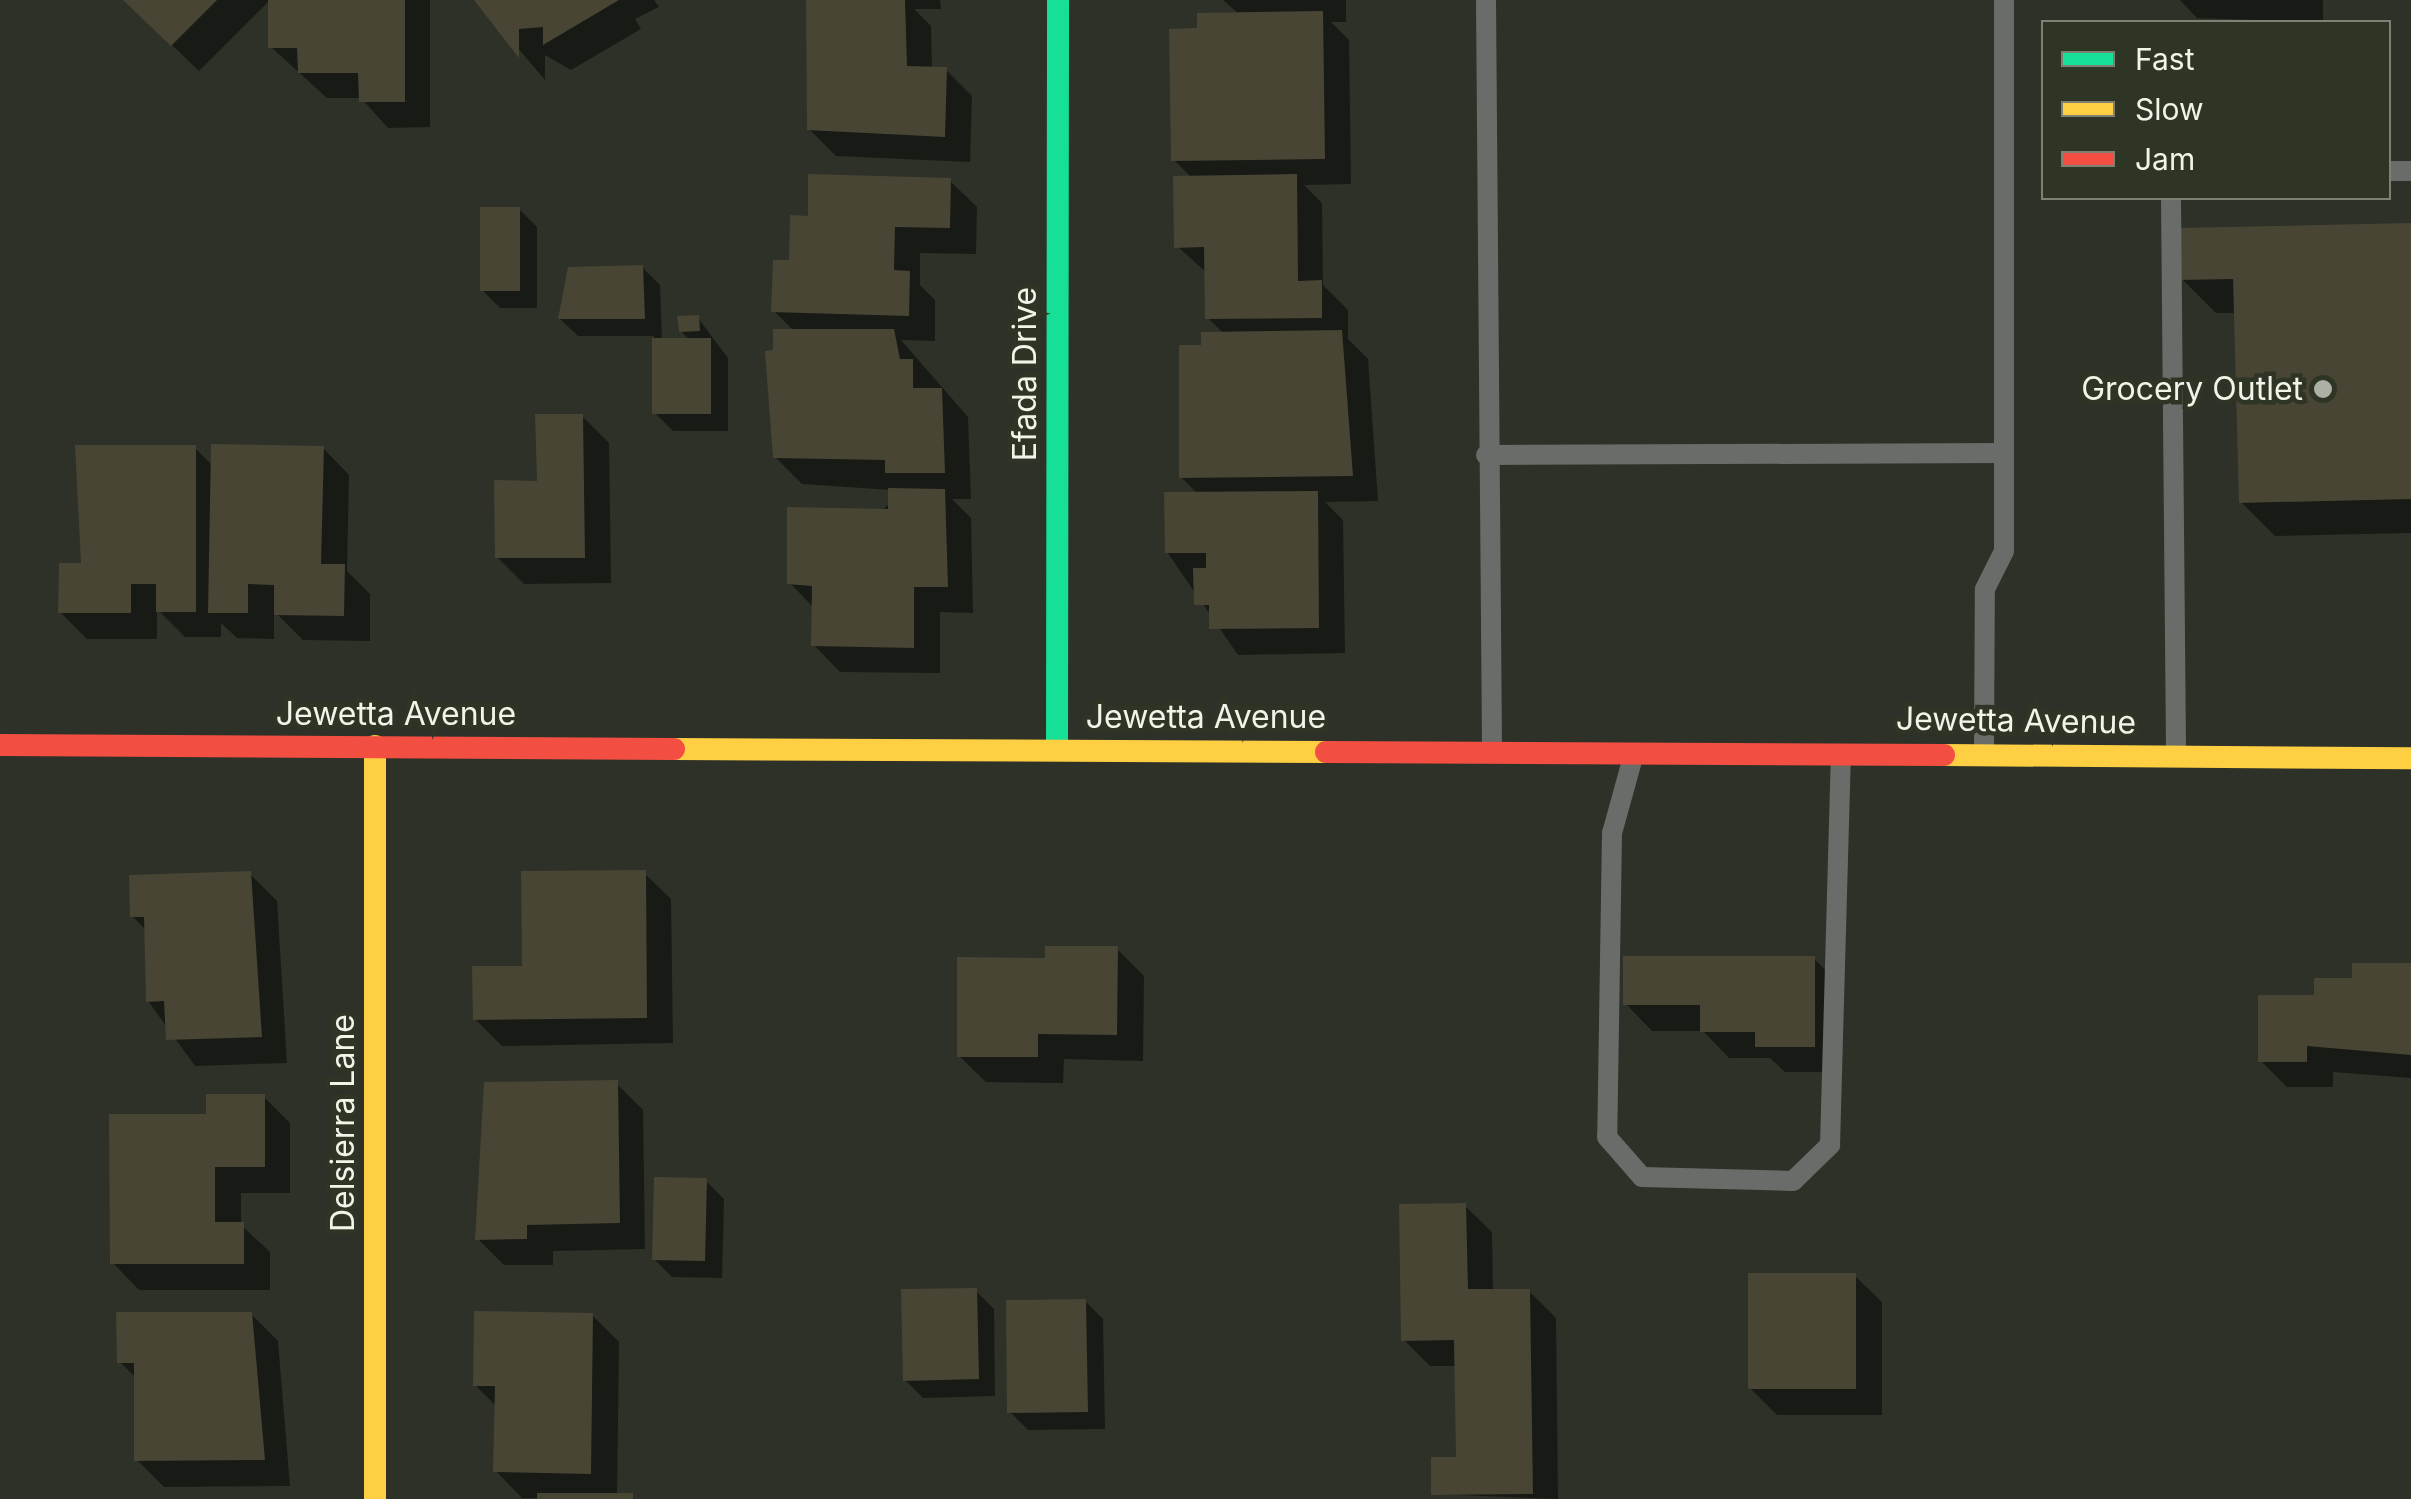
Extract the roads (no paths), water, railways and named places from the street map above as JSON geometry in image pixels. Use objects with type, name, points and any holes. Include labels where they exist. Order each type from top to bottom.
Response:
[{"type":"street","name":"Efada Drive","points":[[1057,748],[1058,0]]},
{"type":"street","name":"Jewetta Avenue","points":[[0,745],[1634,750],[2411,758]]},
{"type":"street","name":"Delsierra Lane","points":[[375,746],[375,1499]]},
{"type":"lane","points":[[1486,0],[1486,455],[1492,750]]},
{"type":"lane","points":[[1984,754],[1985,588],[2004,551],[2004,0]]},
{"type":"lane","points":[[2171,200],[2176,756]]},
{"type":"lane","points":[[1486,455],[2004,454]]},
{"type":"lane","points":[[1634,750],[1612,833],[1607,1137],[1642,1177],[1793,1181],[1830,1145],[1841,752]]},
{"type":"place","name":"Grocery Outlet","points":[[2323,389]]}]
